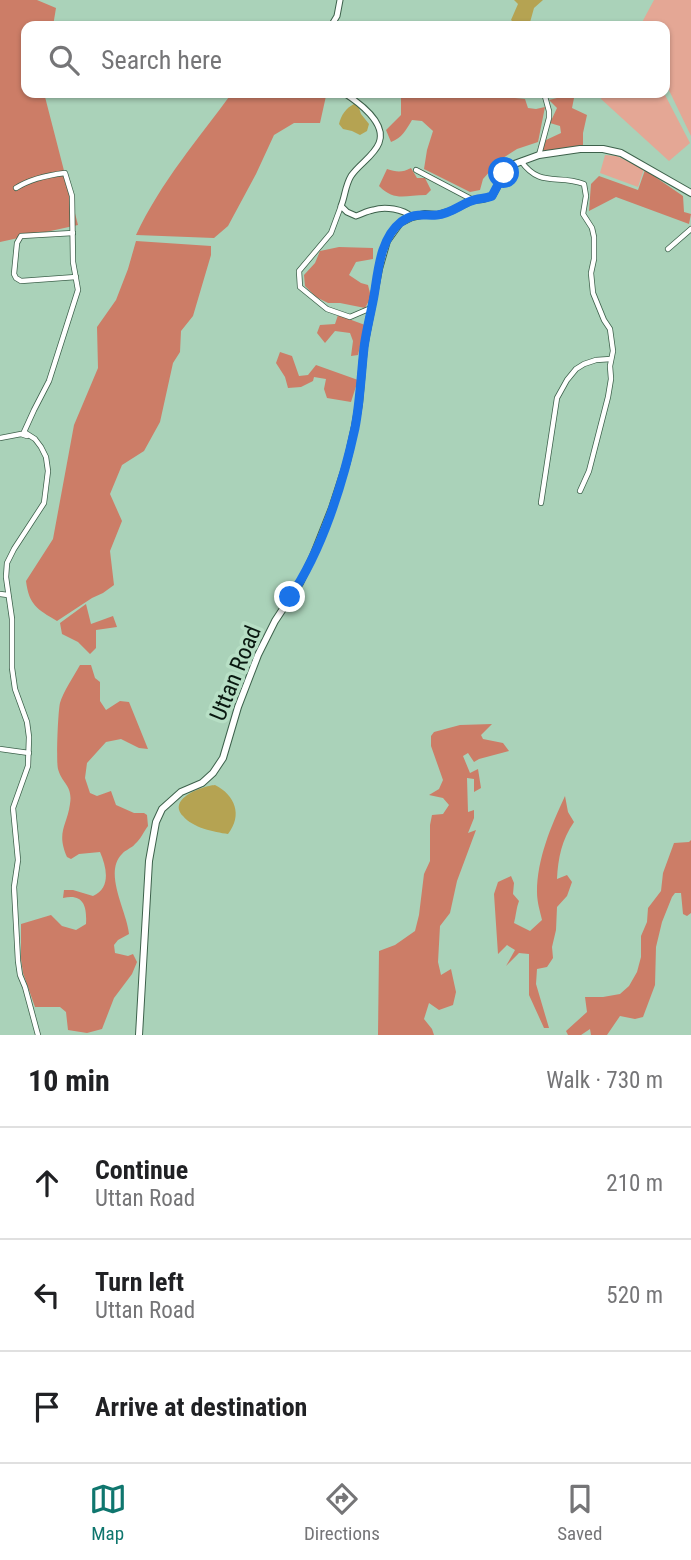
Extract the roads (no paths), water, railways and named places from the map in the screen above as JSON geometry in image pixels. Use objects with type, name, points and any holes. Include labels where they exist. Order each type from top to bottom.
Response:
[{"type":"main road","points":[[412,216],[437,215],[473,200],[492,196],[509,166],[521,160],[580,149],[603,149],[621,153],[691,193]]},
{"type":"main road","name":"Uttan Road","points":[[139,1035],[148,875],[156,822],[162,809],[181,792],[202,783],[223,758],[258,655],[313,556],[347,462],[359,404],[364,347],[387,241],[400,223],[412,216]]},
{"type":"street","points":[[334,21],[340,0]]},
{"type":"street","points":[[350,98],[370,114],[379,129],[379,144],[352,174],[344,190],[331,233],[299,271],[300,287],[327,309],[350,317],[372,308]]},
{"type":"street","points":[[539,155],[549,118],[545,98]]},
{"type":"street","points":[[521,160],[529,173],[570,179],[584,184],[586,195],[583,214],[594,237],[591,273],[593,293],[610,329],[611,379],[589,471],[580,491]]},
{"type":"street","points":[[416,170],[473,200]]},
{"type":"street","points":[[16,188],[47,176],[65,173],[72,196],[73,262],[78,290],[49,381],[24,432],[35,439],[46,457],[48,471],[44,503],[13,549],[7,563],[6,577],[12,619],[12,668],[15,689],[27,722],[29,753],[28,766],[13,808],[18,860],[14,887],[18,961],[37,1035]]},
{"type":"street","points":[[341,206],[356,216],[382,208],[404,211],[412,216]]},
{"type":"street","points":[[668,249],[691,229]]},
{"type":"street","points":[[73,233],[21,236],[17,243],[14,274],[21,281],[76,277]]},
{"type":"street","points":[[541,503],[557,398],[576,369],[596,360],[611,359]]},
{"type":"street","points":[[0,438],[21,435],[31,437]]},
{"type":"street","points":[[0,594],[8,595]]},
{"type":"street","points":[[0,749],[29,753]]}]
